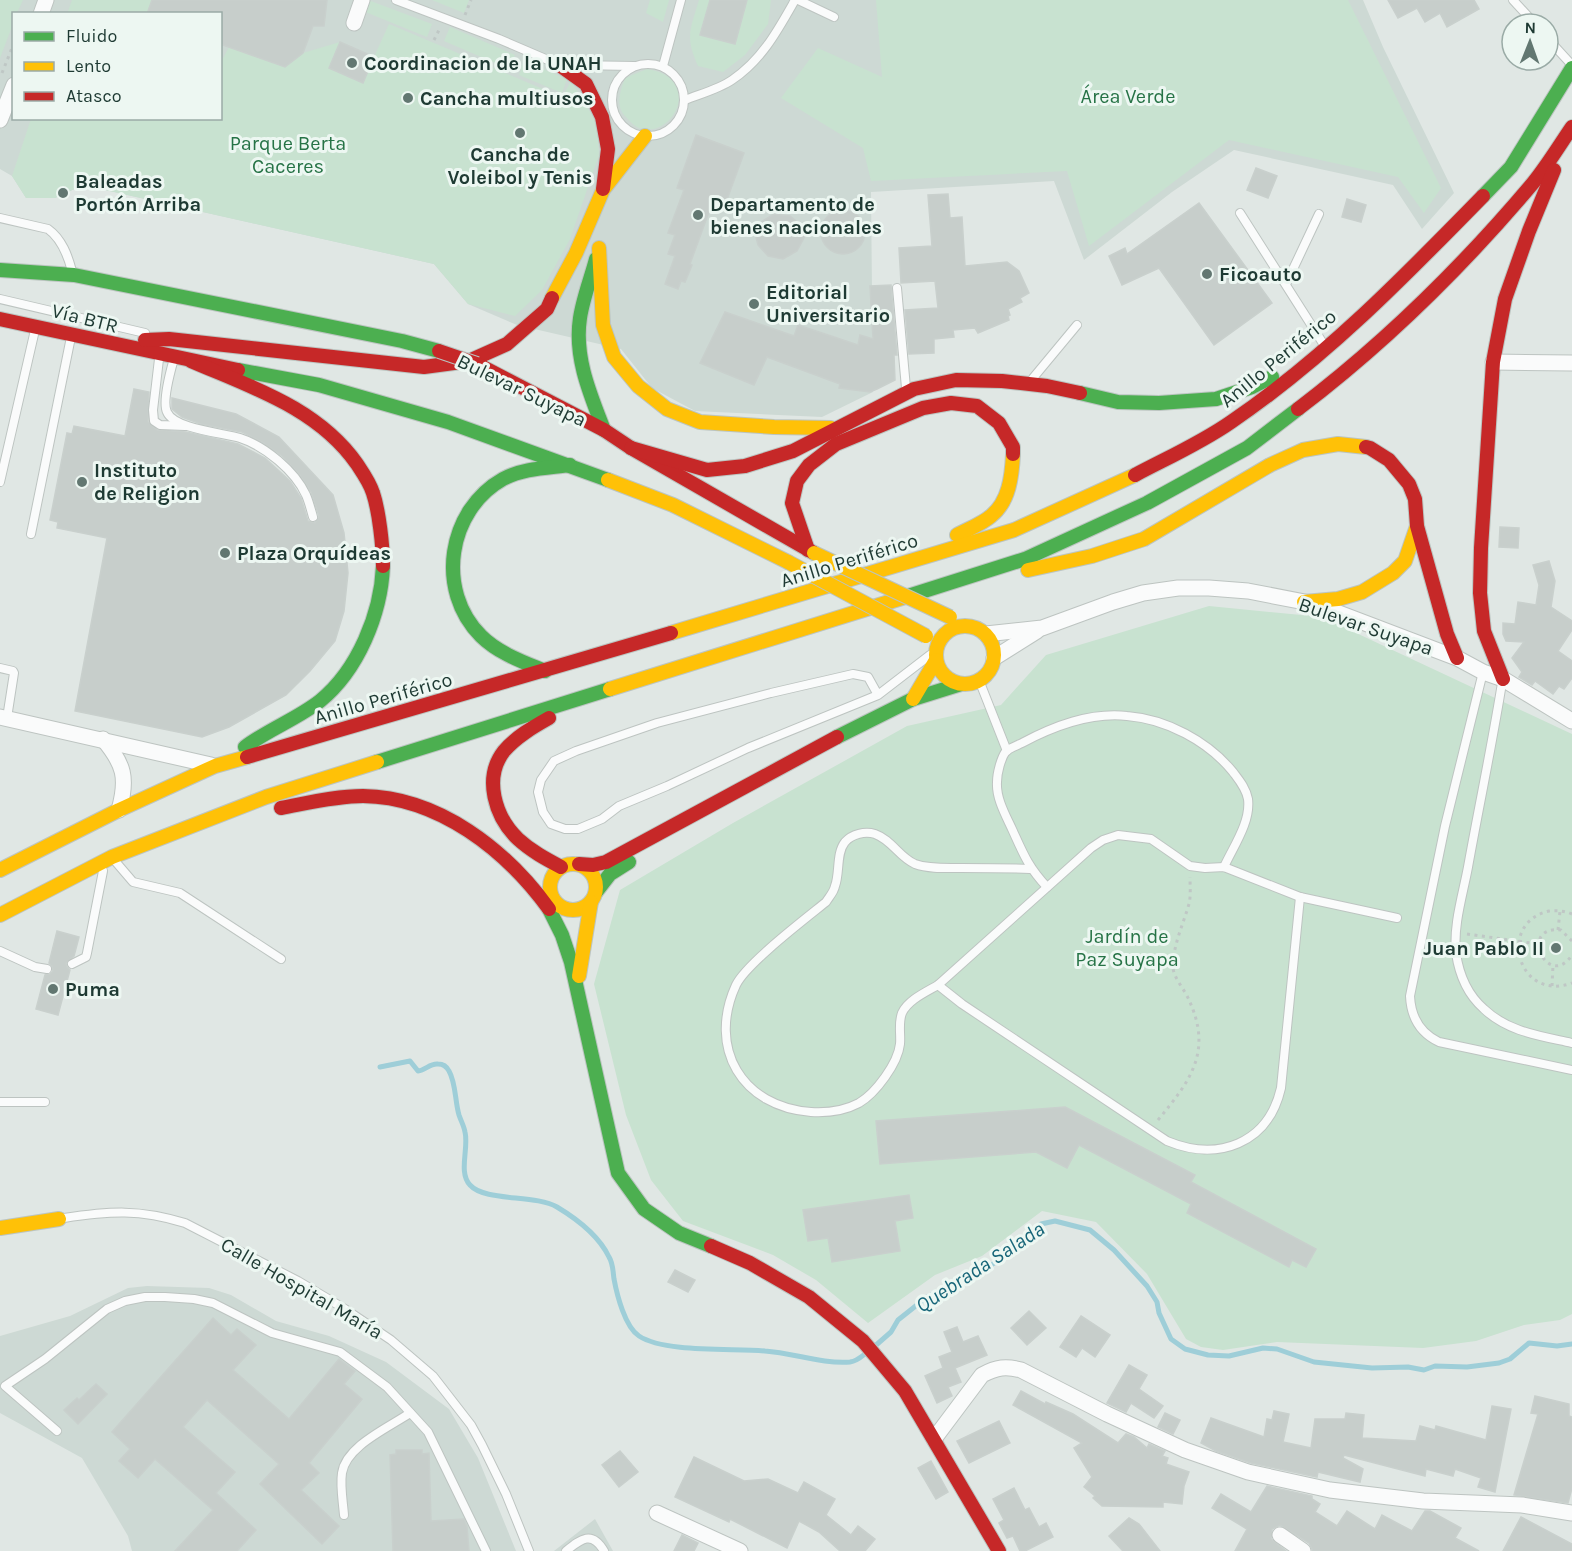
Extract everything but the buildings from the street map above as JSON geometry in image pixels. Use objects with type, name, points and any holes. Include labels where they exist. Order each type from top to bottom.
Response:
[{"type":"main road","points":[[109,342],[169,339],[424,367],[469,362],[507,344],[547,309],[576,253],[603,190],[608,149],[602,117],[586,84],[558,64]]},
{"type":"main road","name":"Anillo Periférico","points":[[0,870],[119,810],[222,764],[545,671],[1014,530],[1134,476],[1230,423],[1327,349],[1421,260],[1511,167],[1572,66]]},
{"type":"main road","points":[[1503,679],[1484,631],[1480,593],[1493,362],[1505,299],[1529,231],[1572,129]]},
{"type":"main road","points":[[0,915],[108,859],[266,797],[1024,558],[1148,503],[1247,448],[1347,372],[1443,282],[1534,182],[1572,129]]},
{"type":"main road","points":[[603,190],[651,136]]},
{"type":"main road","points":[[625,184],[651,136]]},
{"type":"main road","points":[[603,231],[580,319],[580,354],[586,384],[604,430]]},
{"type":"main road","points":[[599,248],[603,324],[609,346],[614,357],[638,386],[660,403],[668,409],[700,422],[774,428],[836,429]]},
{"type":"main road","name":"Bulevar Suyapa","points":[[0,270],[74,275],[402,341],[477,364],[604,430],[811,552],[967,626]]},
{"type":"main road","points":[[0,319],[72,333],[191,362],[319,385],[448,422],[570,465],[673,505],[788,561],[934,647],[939,669],[945,676],[961,684]]},
{"type":"main road","points":[[631,448],[707,470],[745,466],[793,451],[914,389],[956,380],[1028,384],[1118,402],[1159,403],[1216,399],[1252,387],[1327,349]]},
{"type":"main road","points":[[191,362],[276,397],[321,426],[347,450],[372,491],[383,569],[375,614],[355,659],[328,694],[292,719],[253,741],[222,764]]},
{"type":"main road","points":[[811,552],[797,522],[792,503],[797,481],[809,465],[836,444],[923,408],[951,404],[977,406],[999,423],[1012,447],[1012,471],[1007,495],[992,516],[902,565]]},
{"type":"main road","points":[[941,585],[1092,556],[1144,539],[1270,465],[1303,450],[1338,444],[1370,448],[1389,460],[1409,484],[1415,499],[1417,526],[1447,634],[1457,658]]},
{"type":"main road","points":[[545,671],[495,647],[476,630],[454,585],[453,557],[456,531],[467,511],[481,494],[503,479],[526,470],[570,465]]},
{"type":"main road","points":[[1304,602],[1338,599],[1362,592],[1393,573],[1405,561],[1417,526]]},
{"type":"main road","points":[[913,699],[925,681],[934,647],[950,630],[967,626],[986,634],[991,641],[994,658],[992,667],[979,680],[913,699],[812,750],[606,862],[593,865],[570,863],[561,867],[550,880],[550,903],[571,962],[618,1173],[644,1209],[679,1233],[750,1263],[809,1297],[863,1341],[905,1391],[999,1551]]},
{"type":"main road","points":[[561,867],[517,839],[503,821],[496,805],[493,774],[499,758],[518,737],[579,699]]},
{"type":"main road","points":[[202,822],[336,798],[364,796],[412,804],[453,822],[495,848],[550,903],[564,909],[574,910],[583,908],[612,871],[805,765],[812,750]]},
{"type":"main road","points":[[578,990],[586,927],[596,883],[587,868],[579,864]]},
{"type":"main road","points":[[557,925],[570,932],[579,932],[586,927]]},
{"type":"main road","points":[[0,1228],[59,1219]]},
{"type":"street","points":[[354,23],[362,0]]},
{"type":"street","points":[[0,120],[12,90]]},
{"type":"street","points":[[1493,362],[1572,363]]},
{"type":"street","name":"Bulevar Suyapa","points":[[994,658],[1042,628],[1143,593],[1178,588],[1248,591],[1315,604],[1457,658],[1483,672],[1503,679],[1572,721]]},
{"type":"street","name":"Bulevar Suyapa","points":[[986,634],[1042,628]]},
{"type":"street","points":[[3,718],[222,764]]},
{"type":"street","points":[[103,740],[122,765],[124,793],[119,810]]},
{"type":"street","points":[[934,1439],[982,1375],[993,1369],[1006,1367],[1021,1370],[1107,1414],[1185,1450],[1248,1473],[1342,1491],[1423,1501],[1522,1505],[1572,1513]]},
{"type":"street","points":[[657,1513],[740,1551]]},
{"type":"street","points":[[1280,1534],[1303,1551]]},
{"type":"lane","points":[[396,0],[558,64],[603,67],[648,63],[663,66],[678,78],[683,87],[685,100],[683,112],[677,123],[668,131],[651,136],[632,132],[621,124],[614,112],[612,99],[614,86],[622,74],[634,66]]},
{"type":"lane","points":[[663,66],[681,0]]},
{"type":"lane","points":[[685,100],[731,81],[758,58],[797,0],[834,17]]},
{"type":"lane","points":[[1513,0],[1524,12]]},
{"type":"lane","points":[[1560,52],[1572,66]]},
{"type":"lane","points":[[1240,213],[1327,349]]},
{"type":"lane","points":[[1286,284],[1319,214]]},
{"type":"lane","name":"Vía BTR","points":[[0,218],[48,229],[67,254],[74,275]]},
{"type":"lane","points":[[897,288],[907,392]]},
{"type":"lane","name":"Vía BTR","points":[[0,299],[169,339]]},
{"type":"lane","points":[[1028,384],[1077,325]]},
{"type":"lane","points":[[0,482],[34,343],[36,326]]},
{"type":"lane","points":[[31,534],[72,333]]},
{"type":"lane","points":[[167,356],[153,410],[154,422],[160,425],[187,425]]},
{"type":"lane","points":[[167,356],[165,408],[171,419],[241,438],[274,458],[294,477],[306,494],[313,517]]},
{"type":"lane","points":[[878,696],[868,677],[853,674],[657,723],[576,751],[554,761],[541,780],[538,792],[543,812],[551,824],[565,829],[578,829],[602,819],[619,806],[748,748],[878,696],[934,647]]},
{"type":"lane","points":[[0,668],[14,673],[3,718]]},
{"type":"lane","points":[[1483,672],[1445,826],[1415,973],[1411,1005],[1417,1024],[1431,1038],[1439,1042],[1572,1070]]},
{"type":"lane","points":[[1503,679],[1456,933],[1456,951],[1460,972],[1469,991],[1483,1008],[1500,1022],[1519,1031],[1572,1043]]},
{"type":"lane","points":[[979,680],[1007,751]]},
{"type":"lane","points":[[1047,887],[1030,869],[999,798],[996,780],[1007,751],[1058,725],[1092,717],[1127,716],[1164,724],[1201,742],[1224,761],[1243,785],[1248,800],[1246,822],[1224,867]]},
{"type":"lane","points":[[1030,869],[926,866],[903,858],[883,837],[862,833],[852,837],[844,843],[840,854],[835,889],[826,902],[751,967],[736,983],[724,1028],[726,1050],[734,1068],[747,1085],[767,1100],[790,1110],[837,1112],[860,1103],[879,1087],[900,1046],[899,1024],[902,1011],[912,1001],[938,985],[1091,848],[1103,840],[1118,835],[1151,839],[1190,866],[1224,867],[1300,897],[1396,918]]},
{"type":"lane","points":[[108,859],[133,882],[180,893],[281,959]]},
{"type":"lane","points":[[72,964],[86,957],[108,859]]},
{"type":"lane","points":[[938,985],[962,1005],[1150,1130],[1184,1148],[1218,1150],[1254,1136],[1268,1121],[1278,1103],[1300,897]]},
{"type":"lane","points":[[0,951],[34,967],[47,969]]},
{"type":"lane","points":[[0,1102],[45,1101]]},
{"type":"lane","name":"Calle Hospital María","points":[[0,1238],[59,1219],[128,1211],[185,1223],[298,1281],[391,1340],[433,1376],[471,1425],[495,1470],[529,1551]]},
{"type":"lane","points":[[57,1431],[5,1386],[45,1359],[107,1309],[125,1300],[145,1297],[194,1299],[213,1303],[272,1333],[340,1352],[387,1387],[428,1432],[484,1547],[473,1549]]},
{"type":"lane","points":[[344,1515],[341,1480],[346,1460],[356,1447],[410,1413]]},
{"type":"lane","points":[[566,1551],[579,1541],[588,1538],[598,1541],[604,1551]]},
{"type":"path","points":[[0,78],[12,48]]},
{"type":"path","points":[[1150,1130],[1183,1089],[1195,1067],[1199,1044],[1190,1001],[1173,970],[1175,945],[1190,901],[1190,866]]},
{"type":"path","points":[[1558,930],[1560,911]]},
{"type":"path","points":[[1572,914],[1560,911],[1542,913],[1531,920],[1523,929],[1518,954],[1526,971],[1540,983],[1552,986],[1572,983]]},
{"type":"path","points":[[1572,940],[1566,933],[1558,930],[1549,931],[1544,934],[1538,944],[1543,960],[1553,965],[1564,963],[1572,955]]},
{"type":"path","points":[[1456,933],[1538,944]]},
{"type":"path","points":[[1552,986],[1553,965]]},
{"type":"shaded area","points":[[0,0],[1363,0],[1383,47],[1454,193],[1422,229],[1393,185],[1234,150],[1172,192],[1084,260],[1054,181],[871,192],[873,392],[822,417],[695,411],[652,388],[621,349],[517,325],[468,304],[434,264],[83,185],[55,198],[26,198],[12,176],[0,169]]},
{"type":"shaded area","points":[[147,1286],[209,1288],[231,1295],[276,1321],[329,1336],[386,1362],[449,1409],[478,1458],[516,1551],[132,1551],[128,1536],[82,1458],[0,1413],[0,1336],[70,1316],[128,1288]]},
{"type":"shaded area","points":[[595,1519],[613,1551],[554,1551]]},
{"type":"green space","points":[[0,0],[23,0],[17,12],[12,12],[12,27],[0,58]]},
{"type":"green space","points":[[72,0],[152,0],[147,12],[68,12]]},
{"type":"green space","points":[[368,0],[432,24],[427,37],[363,11]]},
{"type":"green space","points":[[432,0],[469,0],[464,13]]},
{"type":"green space","points":[[650,0],[669,0],[663,22],[646,13]]},
{"type":"green space","points":[[699,0],[771,0],[768,24],[745,55],[723,72],[698,66],[691,48],[690,33]]},
{"type":"green space","name":"Área Verde","points":[[876,0],[1348,0],[1441,188],[1424,213],[1398,177],[1229,140],[1089,246],[1067,171],[871,181],[863,148],[781,98],[818,48],[882,77]]},
{"type":"green space","name":"Parque Berta Caceres","points":[[389,24],[562,97],[571,81],[597,123],[599,155],[570,239],[542,290],[515,316],[468,304],[434,264],[83,185],[55,198],[26,198],[12,176],[31,120],[222,120],[222,60],[229,47],[285,67],[303,53],[340,42],[374,57]]},
{"type":"green space","points":[[450,27],[515,55],[509,69],[444,41]]},
{"type":"green space","points":[[524,61],[567,79],[562,93],[519,75]]},
{"type":"green space","points":[[647,69],[665,75],[675,84],[679,96],[677,107],[671,118],[662,126],[650,129],[634,125],[620,109],[620,93],[625,78]]},
{"type":"green space","name":"Jardín de Paz Suyapa","points":[[1209,606],[1322,617],[1572,734],[1572,1314],[1560,1320],[1524,1325],[1476,1341],[1423,1348],[1277,1342],[1223,1350],[1201,1347],[1186,1339],[1147,1274],[1096,1222],[1042,1211],[982,1256],[935,1275],[868,1323],[816,1280],[773,1255],[683,1221],[651,1180],[626,1115],[594,984],[620,890],[733,823],[907,726],[1001,705],[1046,655]]},
{"type":"waterway","name":"Quebrada Salada","points":[[380,1067],[410,1061],[418,1071],[435,1064],[447,1068],[453,1081],[465,1132],[464,1167],[470,1185],[487,1194],[548,1203],[565,1212],[587,1229],[605,1249],[610,1259],[622,1310],[630,1326],[639,1336],[665,1345],[700,1349],[765,1351],[839,1362],[859,1359],[866,1353]]},
{"type":"waterway","name":"Quebrada Salada","points":[[875,1346],[891,1332],[898,1320],[927,1297],[972,1277],[996,1262],[1041,1224],[1055,1221],[1090,1230],[1114,1250],[1147,1286],[1157,1302],[1159,1313],[1171,1339],[1185,1349],[1208,1355],[1229,1356],[1263,1348],[1277,1349],[1314,1362],[1372,1368],[1408,1367],[1424,1370],[1435,1366],[1467,1367],[1499,1363],[1510,1359],[1529,1343],[1557,1346],[1572,1344]]},
{"type":"traffic: fast","points":[[1483,196],[1511,167],[1572,68]]},
{"type":"traffic: fast","points":[[596,259],[581,311],[579,347],[584,375],[604,430]]},
{"type":"traffic: fast","points":[[0,270],[74,275],[402,341],[439,351]]},
{"type":"traffic: fast","points":[[238,370],[319,385],[448,422],[608,480]]},
{"type":"traffic: fast","points":[[1080,393],[1118,402],[1159,403],[1216,399],[1252,387],[1272,377]]},
{"type":"traffic: fast","points":[[905,597],[1025,559],[1147,503],[1247,448],[1298,409]]},
{"type":"traffic: fast","points":[[545,671],[495,647],[481,636],[466,617],[457,596],[453,574],[454,552],[460,530],[470,510],[484,493],[511,475],[570,465]]},
{"type":"traffic: fast","points":[[245,747],[320,701],[346,674],[372,622],[378,603],[383,566]]},
{"type":"traffic: fast","points":[[837,737],[913,699],[961,684]]},
{"type":"traffic: fast","points":[[377,762],[610,689]]},
{"type":"traffic: fast","points":[[596,892],[610,874],[629,862]]},
{"type":"traffic: fast","points":[[549,909],[562,935],[571,962],[618,1173],[644,1209],[679,1233],[711,1246]]},
{"type":"traffic: slow","points":[[552,298],[576,253],[603,190],[645,136]]},
{"type":"traffic: slow","points":[[599,248],[603,325],[614,357],[638,386],[667,409],[700,422],[831,428]]},
{"type":"traffic: slow","points":[[1028,570],[1092,556],[1144,539],[1270,465],[1303,450],[1338,444],[1366,447]]},
{"type":"traffic: slow","points":[[957,535],[987,519],[1002,504],[1010,480],[1013,454]]},
{"type":"traffic: slow","points":[[671,633],[1014,530],[1135,475]]},
{"type":"traffic: slow","points":[[608,480],[673,505],[788,562]]},
{"type":"traffic: slow","points":[[1304,602],[1338,599],[1362,592],[1393,573],[1405,561],[1417,526]]},
{"type":"traffic: slow","points":[[814,553],[950,617]]},
{"type":"traffic: slow","points":[[788,562],[926,636]]},
{"type":"traffic: slow","points":[[610,689],[905,597]]},
{"type":"traffic: slow","points":[[959,626],[971,626],[986,634],[994,649],[994,655],[994,661],[986,676],[971,684],[959,684],[944,676],[936,661],[936,649],[944,634],[959,626]]},
{"type":"traffic: slow","points":[[913,699],[936,660]]},
{"type":"traffic: slow","points":[[0,870],[119,810],[215,766],[247,757]]},
{"type":"traffic: slow","points":[[0,915],[112,857],[266,797],[377,762]]},
{"type":"traffic: slow","points":[[573,864],[582,865],[590,870],[595,878],[596,887],[595,896],[590,904],[582,909],[573,910],[564,909],[556,904],[551,896],[550,887],[551,878],[556,870],[564,865],[573,864]]},
{"type":"traffic: slow","points":[[579,976],[591,902]]},
{"type":"traffic: slow","points":[[0,1228],[59,1219]]},
{"type":"traffic: jam","points":[[558,64],[586,84],[602,117],[608,149],[603,189]]},
{"type":"traffic: jam","points":[[1298,409],[1362,358],[1451,274],[1533,183],[1572,127]]},
{"type":"traffic: jam","points":[[1503,679],[1484,631],[1480,593],[1493,362],[1505,299],[1554,170]]},
{"type":"traffic: jam","points":[[1135,475],[1220,430],[1299,371],[1363,315],[1483,196]]},
{"type":"traffic: jam","points":[[145,340],[169,339],[424,367],[469,361],[507,344],[547,309],[552,298]]},
{"type":"traffic: jam","points":[[0,319],[238,370]]},
{"type":"traffic: jam","points":[[439,351],[477,364]]},
{"type":"traffic: jam","points":[[191,361],[282,401],[323,428],[341,445],[362,471],[373,493],[380,529],[383,566]]},
{"type":"traffic: jam","points":[[477,364],[604,430],[631,448],[814,553]]},
{"type":"traffic: jam","points":[[631,448],[707,470],[745,466],[793,451],[914,389],[956,380],[1002,381],[1047,386],[1080,393]]},
{"type":"traffic: jam","points":[[808,550],[792,503],[797,481],[809,465],[836,444],[923,408],[951,403],[977,406],[999,423],[1013,447],[1013,454]]},
{"type":"traffic: jam","points":[[1366,447],[1389,460],[1409,484],[1415,499],[1417,526],[1447,634],[1457,658]]},
{"type":"traffic: jam","points":[[247,757],[671,633]]},
{"type":"traffic: jam","points":[[549,718],[519,737],[504,751],[494,773],[493,785],[498,809],[510,830],[528,847],[561,867]]},
{"type":"traffic: jam","points":[[579,864],[593,865],[606,862],[837,737]]},
{"type":"traffic: jam","points":[[281,808],[353,796],[391,799],[418,806],[444,817],[491,848],[532,887],[549,909]]},
{"type":"traffic: jam","points":[[711,1246],[750,1263],[809,1297],[863,1341],[905,1391],[999,1551]]},
{"type":"place","name":"Coordinacion de la UNAH","points":[[352,63]]},
{"type":"place","name":"Cancha multiusos","points":[[408,98]]},
{"type":"place","name":"Cancha de Voleibol y Tenis","points":[[520,133]]},
{"type":"place","name":"Baleadas Portón Arriba","points":[[63,193]]},
{"type":"place","name":"Departamento de bienes nacionales","points":[[698,215]]},
{"type":"place","name":"Ficoauto","points":[[1207,274]]},
{"type":"place","name":"Editorial Universitario","points":[[754,304]]},
{"type":"place","name":"Instituto de Religion","points":[[82,482]]},
{"type":"place","name":"Plaza Orquídeas","points":[[225,553]]},
{"type":"place","name":"Juan Pablo II","points":[[1556,948]]},
{"type":"place","name":"Puma","points":[[53,989]]}]
